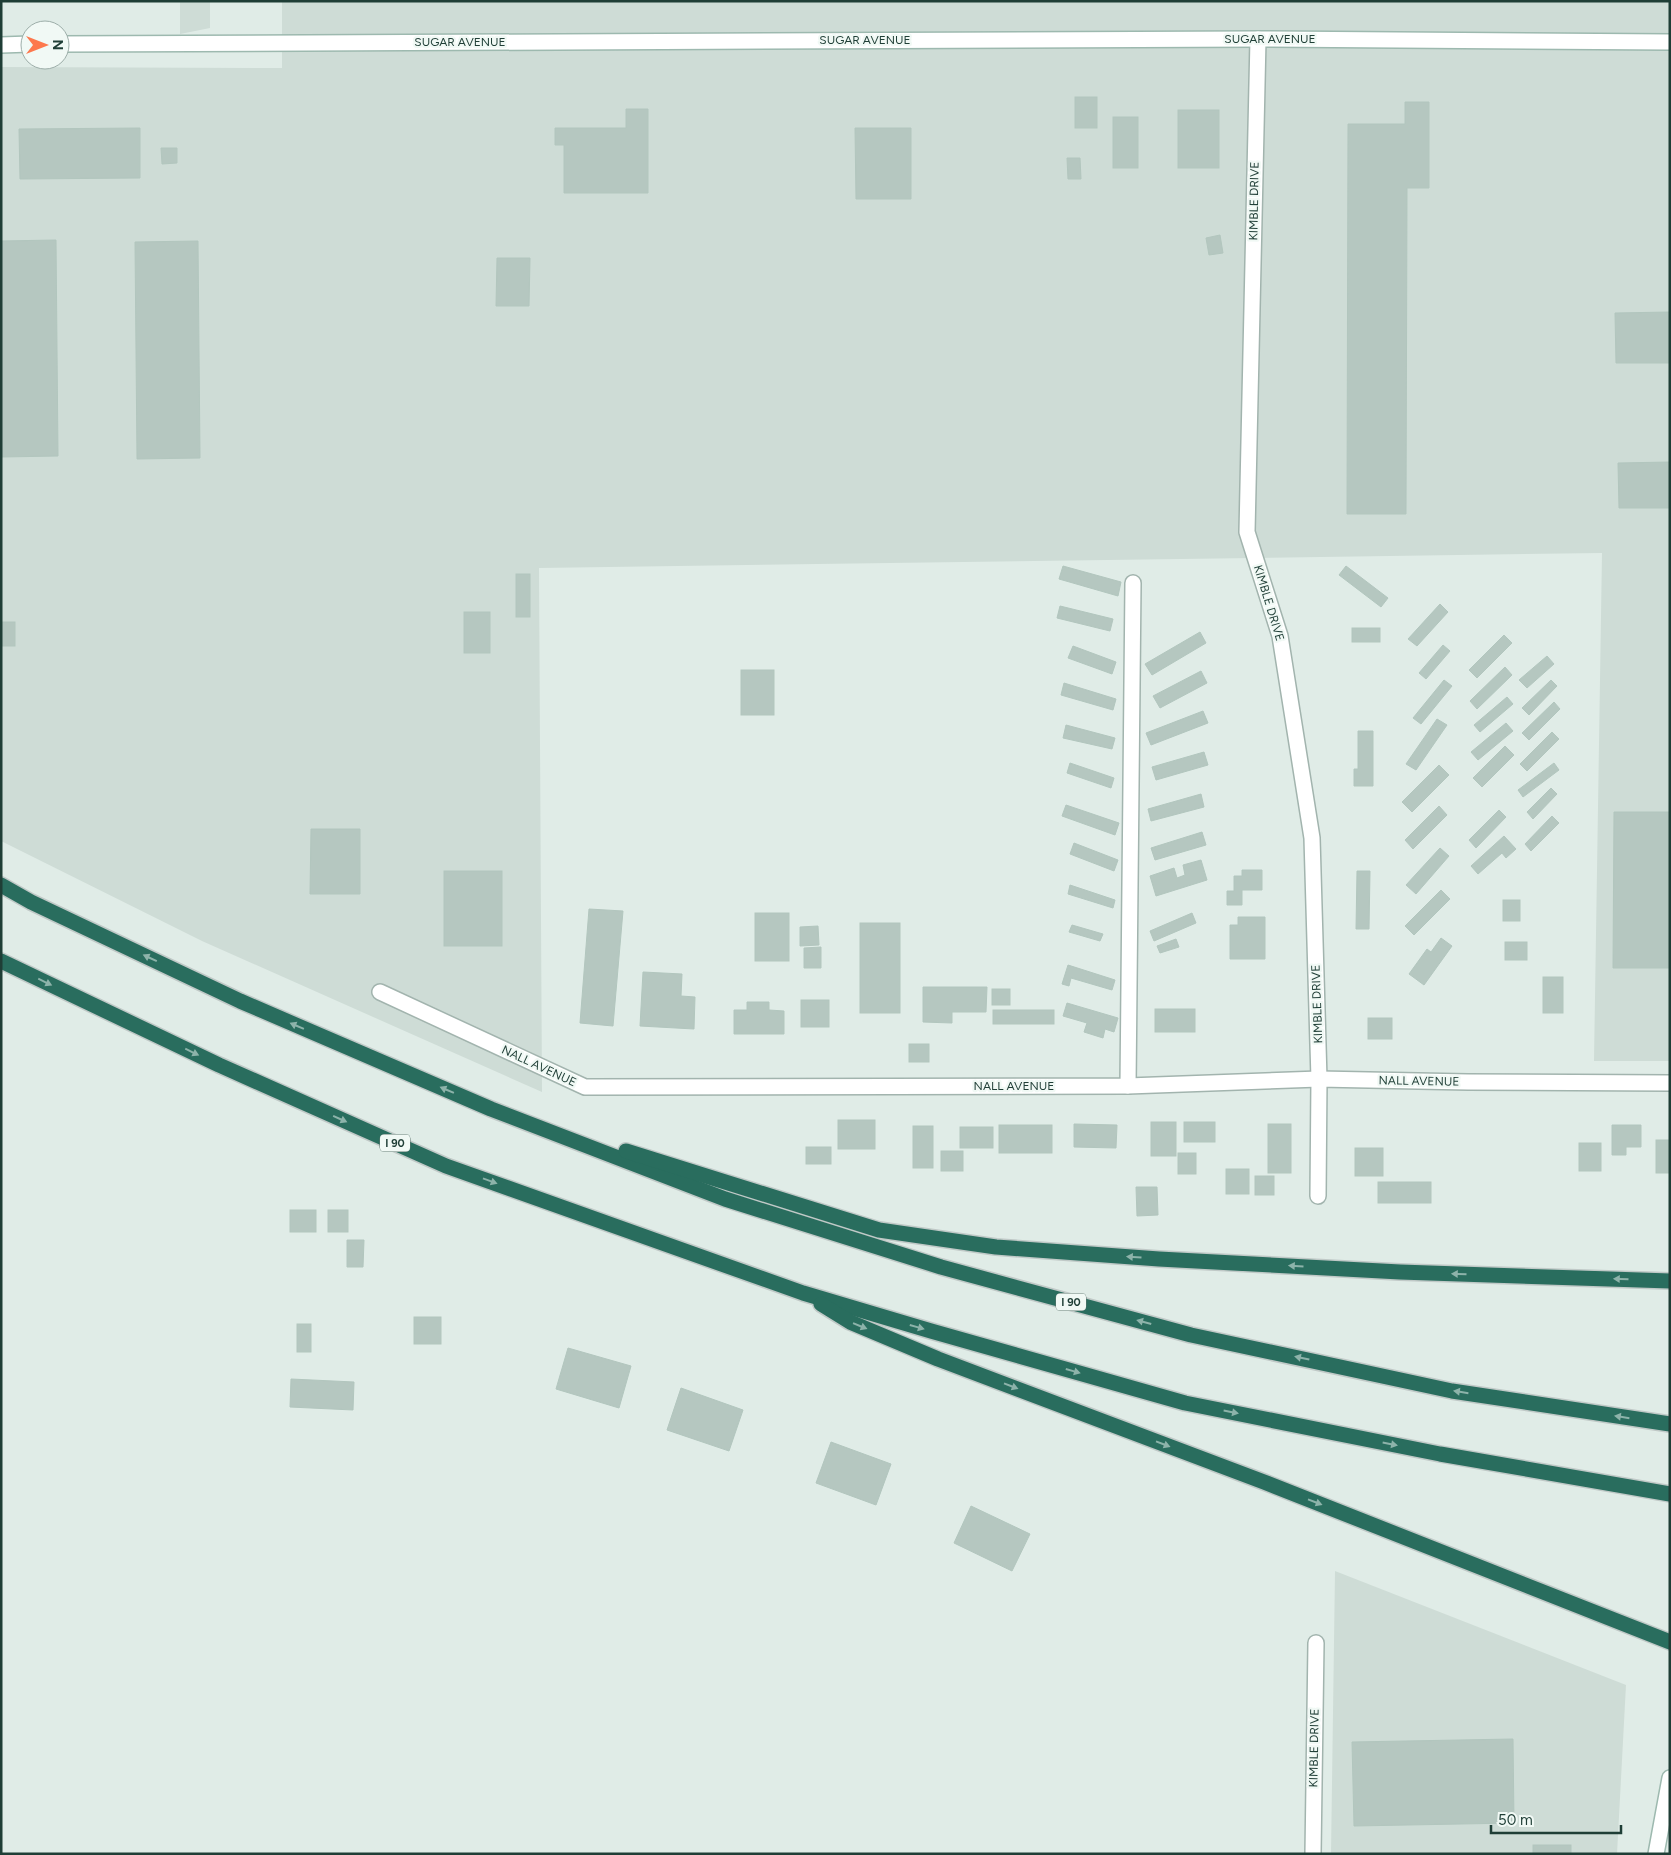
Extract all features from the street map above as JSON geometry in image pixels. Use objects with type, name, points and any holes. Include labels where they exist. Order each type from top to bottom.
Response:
[{"type":"highway","name":"I 90","points":[[1,885],[31,902],[240,1001],[491,1109],[726,1200],[941,1267],[1191,1334],[1452,1391],[1670,1424]]},
{"type":"highway","name":"I 90","points":[[1,961],[219,1065],[446,1166],[803,1292],[931,1332],[1185,1402],[1440,1454],[1670,1494]]},
{"type":"highway","points":[[491,1109],[869,1227],[898,1233],[996,1247],[1160,1259],[1400,1272],[1670,1281]]},
{"type":"highway","points":[[803,1292],[850,1322],[938,1359],[1264,1482],[1670,1642]]},
{"type":"street","name":"SUGAR AVENUE","points":[[70,44],[1258,39],[1670,42]]},
{"type":"street","name":"KIMBLE DRIVE","points":[[1258,39],[1247,532],[1280,636],[1312,838],[1320,1079],[1318,1196]]},
{"type":"street","points":[[1,45],[20,44]]},
{"type":"street","points":[[1128,1086],[1134,583]]},
{"type":"street","name":"NALL AVENUE","points":[[380,992],[585,1088],[1128,1086],[1320,1079],[1670,1083]]},
{"type":"street","name":"KIMBLE DRIVE","points":[[1313,1854],[1316,1643]]},
{"type":"street","points":[[1656,1854],[1670,1778]]},
{"type":"shaded area","points":[[180,1],[210,1],[210,28],[180,34]]},
{"type":"shaded area","points":[[282,1],[1670,1],[1670,1061],[1594,1061],[1602,553],[539,568],[542,1092],[202,941],[1,841],[1,67],[20,67],[20,70],[70,70],[70,67],[282,68]]},
{"type":"shaded area","points":[[1335,1571],[1626,1685],[1617,1854],[1331,1854]]},
{"type":"building","points":[[1075,97],[1097,97],[1097,128],[1075,128]]},
{"type":"building","points":[[1405,102],[1429,102],[1429,188],[1407,188],[1406,514],[1347,514],[1348,124],[1405,124]]},
{"type":"building","points":[[626,109],[648,109],[648,193],[564,193],[564,145],[555,145],[555,128],[626,128]]},
{"type":"building","points":[[1178,110],[1219,110],[1219,168],[1178,168]]},
{"type":"building","points":[[1113,117],[1138,117],[1138,168],[1113,168]]},
{"type":"building","points":[[140,128],[140,178],[20,179],[19,129]]},
{"type":"building","points":[[855,128],[911,128],[911,199],[856,199]]},
{"type":"building","points":[[161,148],[177,148],[177,163],[162,164]]},
{"type":"building","points":[[1067,158],[1080,158],[1081,179],[1068,179]]},
{"type":"building","points":[[1220,235],[1223,253],[1209,255],[1206,238]]},
{"type":"building","points":[[56,240],[58,456],[1,457],[1,241]]},
{"type":"building","points":[[198,241],[200,458],[137,459],[135,242]]},
{"type":"building","points":[[497,258],[530,258],[529,306],[496,306]]},
{"type":"building","points":[[1670,312],[1670,363],[1616,363],[1615,313]]},
{"type":"building","points":[[1670,462],[1670,508],[1619,508],[1618,463]]},
{"type":"building","points":[[1063,566],[1121,582],[1118,596],[1059,579]]},
{"type":"building","points":[[1346,566],[1388,598],[1381,607],[1339,575]]},
{"type":"building","points":[[516,574],[530,574],[530,617],[516,617]]},
{"type":"building","points":[[1440,604],[1448,612],[1417,646],[1408,639]]},
{"type":"building","points":[[1060,606],[1113,619],[1110,631],[1057,618]]},
{"type":"building","points":[[464,612],[490,612],[490,653],[464,653]]},
{"type":"building","points":[[1,622],[15,622],[15,646],[1,646]]},
{"type":"building","points":[[1352,628],[1380,628],[1380,642],[1352,642]]},
{"type":"building","points":[[1200,632],[1206,643],[1152,675],[1145,664]]},
{"type":"building","points":[[1504,635],[1512,643],[1477,678],[1469,670]]},
{"type":"building","points":[[1443,645],[1450,651],[1426,679],[1419,673]]},
{"type":"building","points":[[1073,646],[1116,662],[1112,674],[1068,658]]},
{"type":"building","points":[[1547,656],[1554,664],[1527,688],[1519,680]]},
{"type":"building","points":[[1505,667],[1512,675],[1477,709],[1470,701]]},
{"type":"building","points":[[741,670],[774,670],[774,715],[741,715]]},
{"type":"building","points":[[1201,671],[1207,683],[1160,708],[1153,696]]},
{"type":"building","points":[[1444,680],[1452,686],[1421,724],[1413,718]]},
{"type":"building","points":[[1551,680],[1557,686],[1529,715],[1522,708]]},
{"type":"building","points":[[1064,683],[1116,699],[1113,710],[1061,695]]},
{"type":"building","points":[[1507,697],[1513,704],[1480,732],[1474,725]]},
{"type":"building","points":[[1554,702],[1560,709],[1529,740],[1522,733]]},
{"type":"building","points":[[1203,711],[1208,723],[1151,745],[1146,733]]},
{"type":"building","points":[[1437,719],[1447,725],[1416,770],[1406,764]]},
{"type":"building","points":[[1506,723],[1513,731],[1478,760],[1471,752]]},
{"type":"building","points":[[1066,725],[1115,738],[1112,749],[1063,738]]},
{"type":"building","points":[[1358,731],[1373,731],[1373,786],[1354,786],[1354,769],[1358,769]]},
{"type":"building","points":[[1552,732],[1559,739],[1527,771],[1520,764]]},
{"type":"building","points":[[1505,746],[1514,755],[1482,787],[1473,778]]},
{"type":"building","points":[[1204,752],[1208,765],[1156,780],[1152,767]]},
{"type":"building","points":[[1070,763],[1114,778],[1111,788],[1067,773]]},
{"type":"building","points":[[1554,763],[1559,770],[1523,797],[1518,790]]},
{"type":"building","points":[[1439,765],[1449,775],[1412,812],[1402,802]]},
{"type":"building","points":[[1551,788],[1557,794],[1533,819],[1527,812]]},
{"type":"building","points":[[1201,794],[1204,807],[1151,821],[1148,809]]},
{"type":"building","points":[[1066,805],[1119,823],[1115,835],[1062,816]]},
{"type":"building","points":[[1439,806],[1447,815],[1413,849],[1405,840]]},
{"type":"building","points":[[1499,810],[1506,817],[1476,848],[1469,840]]},
{"type":"building","points":[[1614,812],[1670,812],[1670,968],[1613,968]]},
{"type":"building","points":[[1552,816],[1559,823],[1531,851],[1525,844]]},
{"type":"building","points":[[311,829],[360,829],[360,894],[310,894]]},
{"type":"building","points":[[1202,832],[1206,845],[1155,860],[1151,848]]},
{"type":"building","points":[[1504,836],[1516,849],[1506,858],[1502,853],[1478,874],[1471,866]]},
{"type":"building","points":[[1074,843],[1118,860],[1114,871],[1070,854]]},
{"type":"building","points":[[1440,848],[1449,856],[1416,894],[1406,885]]},
{"type":"building","points":[[1201,860],[1207,880],[1156,896],[1150,876],[1174,868],[1177,878],[1185,875],[1183,865]]},
{"type":"building","points":[[1242,870],[1262,870],[1262,890],[1242,890],[1242,905],[1227,905],[1227,891],[1234,891],[1234,876],[1242,876]]},
{"type":"building","points":[[444,871],[502,871],[502,946],[444,946]]},
{"type":"building","points":[[1357,871],[1370,871],[1369,929],[1356,929]]},
{"type":"building","points":[[1070,885],[1115,900],[1113,908],[1068,894]]},
{"type":"building","points":[[1441,890],[1450,899],[1414,935],[1405,926]]},
{"type":"building","points":[[1503,900],[1520,900],[1520,921],[1503,921]]},
{"type":"building","points":[[589,909],[623,911],[613,1026],[580,1023]]},
{"type":"building","points":[[755,913],[789,913],[789,961],[755,961]]},
{"type":"building","points":[[1192,913],[1196,923],[1154,941],[1150,931]]},
{"type":"building","points":[[1238,917],[1265,917],[1265,959],[1230,959],[1230,925],[1238,925]]},
{"type":"building","points":[[860,923],[900,923],[900,1013],[860,1013]]},
{"type":"building","points":[[1072,925],[1103,934],[1100,941],[1069,932]]},
{"type":"building","points":[[818,926],[819,945],[800,946],[800,927]]},
{"type":"building","points":[[1441,938],[1452,946],[1424,985],[1409,974],[1427,949],[1431,952]]},
{"type":"building","points":[[1176,939],[1179,947],[1160,953],[1157,946]]},
{"type":"building","points":[[1505,942],[1527,942],[1527,960],[1505,960]]},
{"type":"building","points":[[821,947],[821,968],[804,968],[804,948]]},
{"type":"building","points":[[1068,965],[1115,980],[1112,990],[1071,978],[1069,986],[1062,984]]},
{"type":"building","points":[[643,972],[682,974],[681,996],[695,997],[694,1029],[640,1026]]},
{"type":"building","points":[[1543,977],[1563,977],[1563,1013],[1543,1013]]},
{"type":"building","points":[[923,987],[987,987],[986,1012],[952,1012],[952,1023],[923,1022]]},
{"type":"building","points":[[992,989],[1010,989],[1010,1005],[992,1005]]},
{"type":"building","points":[[801,1000],[829,1000],[829,1027],[801,1027]]},
{"type":"building","points":[[747,1002],[769,1002],[769,1010],[784,1011],[784,1034],[734,1034],[734,1010],[747,1010]]},
{"type":"building","points":[[1067,1003],[1118,1018],[1114,1032],[1105,1029],[1103,1038],[1084,1032],[1087,1023],[1063,1016]]},
{"type":"building","points":[[1155,1009],[1195,1009],[1195,1032],[1155,1032]]},
{"type":"building","points":[[993,1010],[1054,1010],[1054,1024],[993,1024]]},
{"type":"building","points":[[1368,1018],[1392,1018],[1392,1039],[1368,1039]]},
{"type":"building","points":[[909,1044],[929,1044],[929,1062],[909,1062]]},
{"type":"building","points":[[838,1120],[875,1120],[875,1149],[838,1149]]},
{"type":"building","points":[[1151,1122],[1176,1122],[1176,1156],[1151,1156]]},
{"type":"building","points":[[1184,1122],[1215,1122],[1215,1142],[1184,1142]]},
{"type":"building","points":[[1074,1124],[1117,1125],[1116,1148],[1074,1147]]},
{"type":"building","points":[[1268,1124],[1291,1124],[1291,1173],[1268,1173]]},
{"type":"building","points":[[999,1125],[1052,1125],[1052,1153],[999,1153]]},
{"type":"building","points":[[1612,1125],[1641,1125],[1641,1147],[1626,1147],[1626,1155],[1612,1155]]},
{"type":"building","points":[[913,1126],[933,1126],[933,1168],[913,1168]]},
{"type":"building","points":[[960,1127],[993,1127],[993,1148],[960,1148]]},
{"type":"building","points":[[1656,1140],[1670,1140],[1670,1173],[1656,1173]]},
{"type":"building","points":[[1579,1143],[1601,1143],[1601,1171],[1579,1171]]},
{"type":"building","points":[[806,1147],[831,1147],[831,1164],[806,1164]]},
{"type":"building","points":[[1355,1148],[1383,1148],[1383,1176],[1355,1176]]},
{"type":"building","points":[[941,1151],[963,1151],[963,1171],[941,1171]]},
{"type":"building","points":[[1178,1153],[1196,1153],[1196,1174],[1178,1174]]},
{"type":"building","points":[[1226,1169],[1249,1169],[1249,1194],[1226,1194]]},
{"type":"building","points":[[1255,1176],[1274,1176],[1274,1195],[1255,1195]]},
{"type":"building","points":[[1378,1182],[1431,1182],[1431,1203],[1378,1203]]},
{"type":"building","points":[[1136,1187],[1157,1187],[1158,1215],[1137,1216]]},
{"type":"building","points":[[290,1210],[316,1210],[316,1232],[290,1232]]},
{"type":"building","points":[[328,1210],[348,1210],[348,1232],[328,1232]]},
{"type":"building","points":[[347,1240],[364,1240],[363,1267],[347,1267]]},
{"type":"building","points":[[414,1317],[441,1317],[441,1344],[414,1344]]},
{"type":"building","points":[[297,1324],[311,1324],[311,1352],[297,1352]]},
{"type":"building","points":[[568,1348],[631,1366],[619,1408],[556,1389]]},
{"type":"building","points":[[291,1379],[354,1382],[353,1410],[290,1407]]},
{"type":"building","points":[[681,1388],[743,1410],[729,1451],[667,1430]]},
{"type":"building","points":[[831,1442],[891,1464],[876,1505],[816,1483]]},
{"type":"building","points":[[971,1506],[1030,1534],[1012,1571],[954,1543]]},
{"type":"building","points":[[1513,1739],[1514,1823],[1354,1826],[1352,1742]]},
{"type":"building","points":[[1533,1845],[1571,1845],[1571,1854],[1533,1854]]}]
